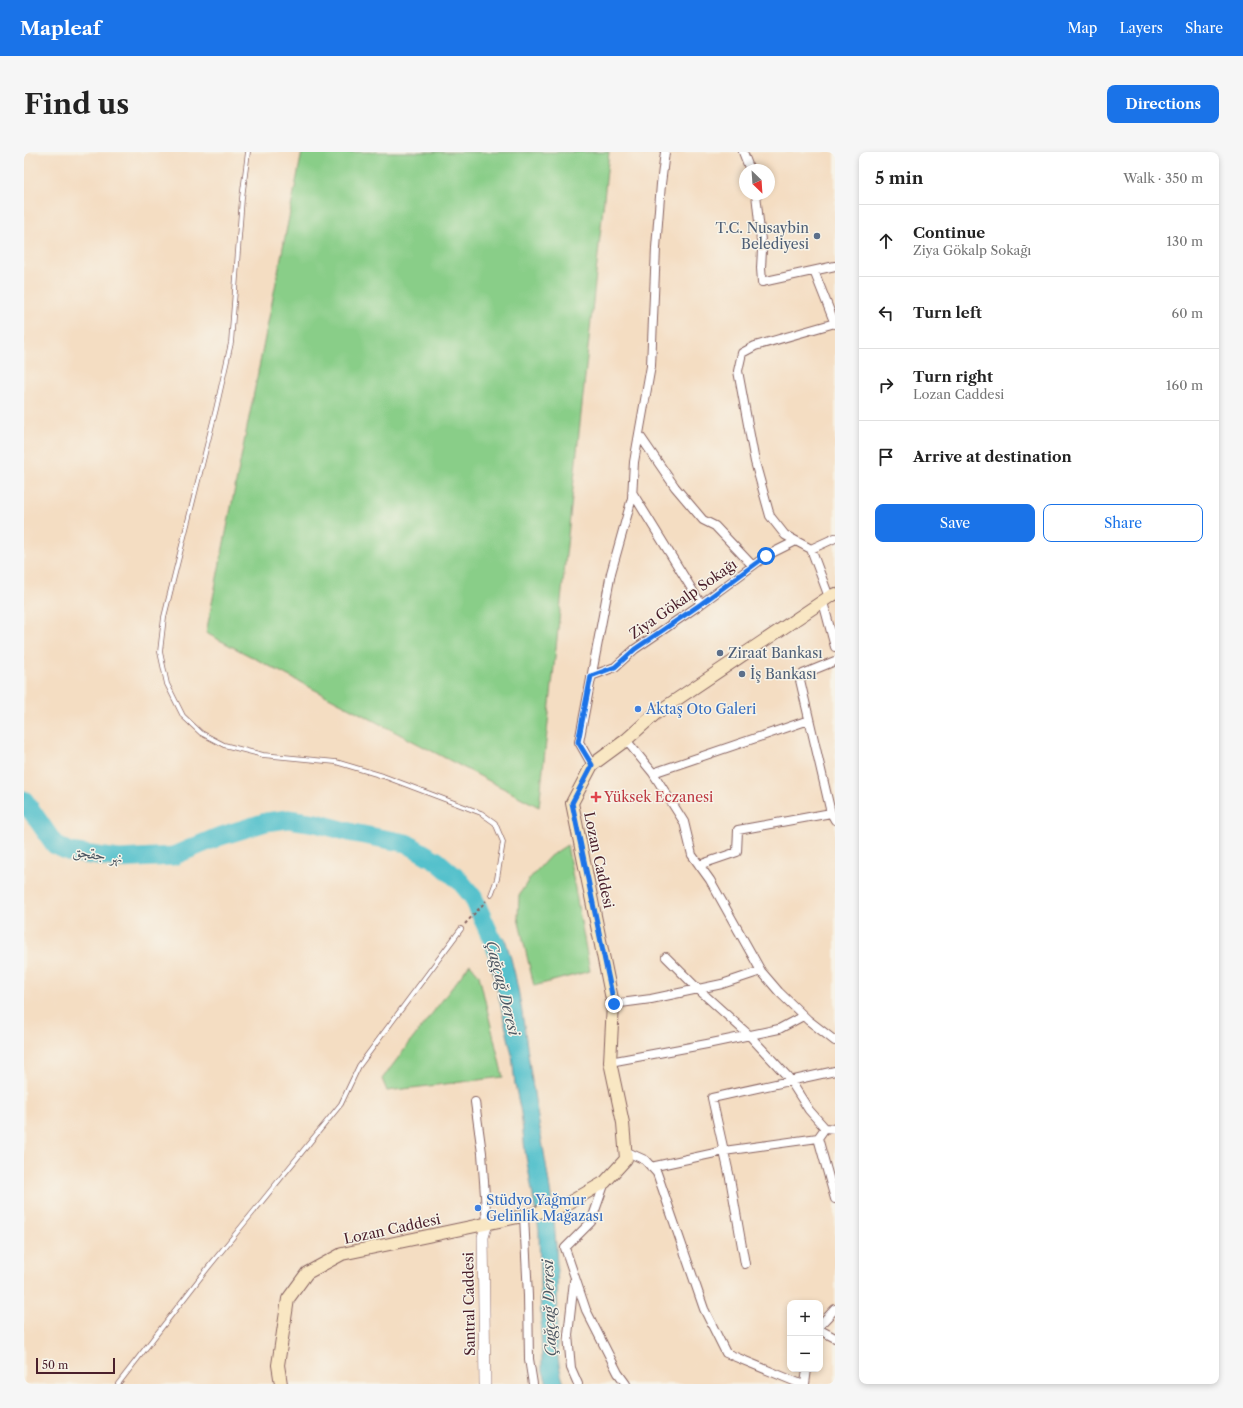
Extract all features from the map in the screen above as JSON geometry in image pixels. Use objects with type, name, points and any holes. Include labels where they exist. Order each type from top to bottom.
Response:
[{"type":"main road","name":"Lozan Caddesi","points":[[281,1384],[278,1365],[288,1299],[307,1273],[342,1254],[528,1215],[565,1205],[605,1182],[626,1159],[623,1123],[610,1062],[614,1004],[572,803],[592,765],[626,740],[655,714],[829,597]]},
{"type":"street","points":[[592,765],[578,742],[611,573],[632,498],[634,462],[640,436],[651,366],[656,248],[665,152]]},
{"type":"street","points":[[743,152],[748,164]]},
{"type":"street","points":[[757,200],[762,250],[762,282],[835,266]]},
{"type":"street","points":[[814,271],[835,324],[755,346],[742,353],[738,371],[755,462],[770,516],[785,535],[811,549],[829,597],[835,647]]},
{"type":"street","points":[[640,436],[675,487],[703,520],[715,526],[752,566]]},
{"type":"street","points":[[632,492],[701,604]]},
{"type":"street","points":[[811,549],[835,538]]},
{"type":"street","name":"Ziya Gökalp Sokağı","points":[[591,676],[615,667],[635,649],[701,604],[766,556],[796,541]]},
{"type":"street","points":[[699,865],[737,852],[738,830],[833,816],[808,720],[800,680],[803,674],[835,661]]},
{"type":"street","points":[[653,773],[808,720]]},
{"type":"street","points":[[626,740],[653,773],[684,822],[692,855],[710,880],[761,970],[779,992],[804,1016],[835,1041]]},
{"type":"street","points":[[666,957],[698,989],[749,1035],[791,1082],[809,1110],[825,1128],[835,1129]]},
{"type":"street","points":[[614,1004],[651,999],[722,984],[761,970]]},
{"type":"street","points":[[610,1062],[779,1029],[804,1016]]},
{"type":"street","points":[[745,1264],[730,1178],[712,1098],[791,1082],[835,1071]]},
{"type":"street","points":[[475,1102],[482,1153],[487,1224]]},
{"type":"street","points":[[651,1167],[724,1151],[818,1138],[825,1128]]},
{"type":"street","points":[[818,1138],[835,1199]]},
{"type":"street","points":[[625,1151],[645,1160],[657,1173],[704,1309],[726,1353],[801,1384]]},
{"type":"street","points":[[605,1182],[591,1222],[565,1248],[586,1310],[618,1373],[626,1384]]},
{"type":"street","points":[[528,1215],[529,1359],[533,1384]]},
{"type":"street","name":"Santral Caddesi","points":[[485,1384],[483,1237],[487,1224]]},
{"type":"street","points":[[574,1277],[568,1335],[571,1368],[578,1384]]},
{"type":"street","points":[[823,1322],[835,1309]]},
{"type":"street","points":[[823,1332],[835,1338]]},
{"type":"street","points":[[275,1384],[278,1365]]},
{"type":"street","points":[[805,1384],[807,1372]]},
{"type":"lane","points":[[248,152],[242,198],[232,343],[164,617],[160,652],[168,684],[183,716],[201,733],[224,745],[263,755],[336,762],[383,776],[481,813],[495,824],[503,842],[497,879],[491,895]]},
{"type":"lane","points":[[118,1384],[206,1269],[342,1104],[358,1066],[461,929]]},
{"type":"path","points":[[461,929],[491,895]]},
{"type":"green space","points":[[302,152],[609,152],[539,807],[206,633]]},
{"type":"green space","points":[[567,845],[590,971],[534,986],[518,918],[519,895],[530,878],[550,856]]},
{"type":"green space","points":[[470,964],[479,975],[503,1077],[387,1091],[382,1079]]},
{"type":"water","points":[[487,928],[505,939],[519,993],[552,1206],[557,1268],[557,1346],[559,1365],[564,1384],[547,1384],[542,1368],[539,1230],[525,1151],[512,1055],[489,954]]},
{"type":"waterway","name":"Çağçağ Deresi","points":[[24,800],[55,845],[70,852],[119,859],[173,856],[218,837],[266,822],[288,819],[316,823],[353,833],[406,843],[437,861],[459,880],[473,897],[497,952]]},
{"type":"place","name":"T.C. Nusaybin Belediyesi","points":[[817,236]]},
{"type":"place","name":"Ziraat Bankası","points":[[720,653]]},
{"type":"place","name":"İş Bankası","points":[[742,674]]},
{"type":"place","name":"Aktaş Oto Galeri","points":[[638,709]]},
{"type":"place","name":"Yüksek Eczanesi","points":[[596,797]]},
{"type":"place","name":"Stüdyo Yağmur Gelinlik Mağazası","points":[[478,1208]]},
{"type":"route","points":[[614,1004],[572,803],[592,765],[578,742],[591,676],[615,667],[635,649],[701,604],[766,556]]},
{"type":"water label","name":"نهر جقجق","points":[[98,854]]}]
